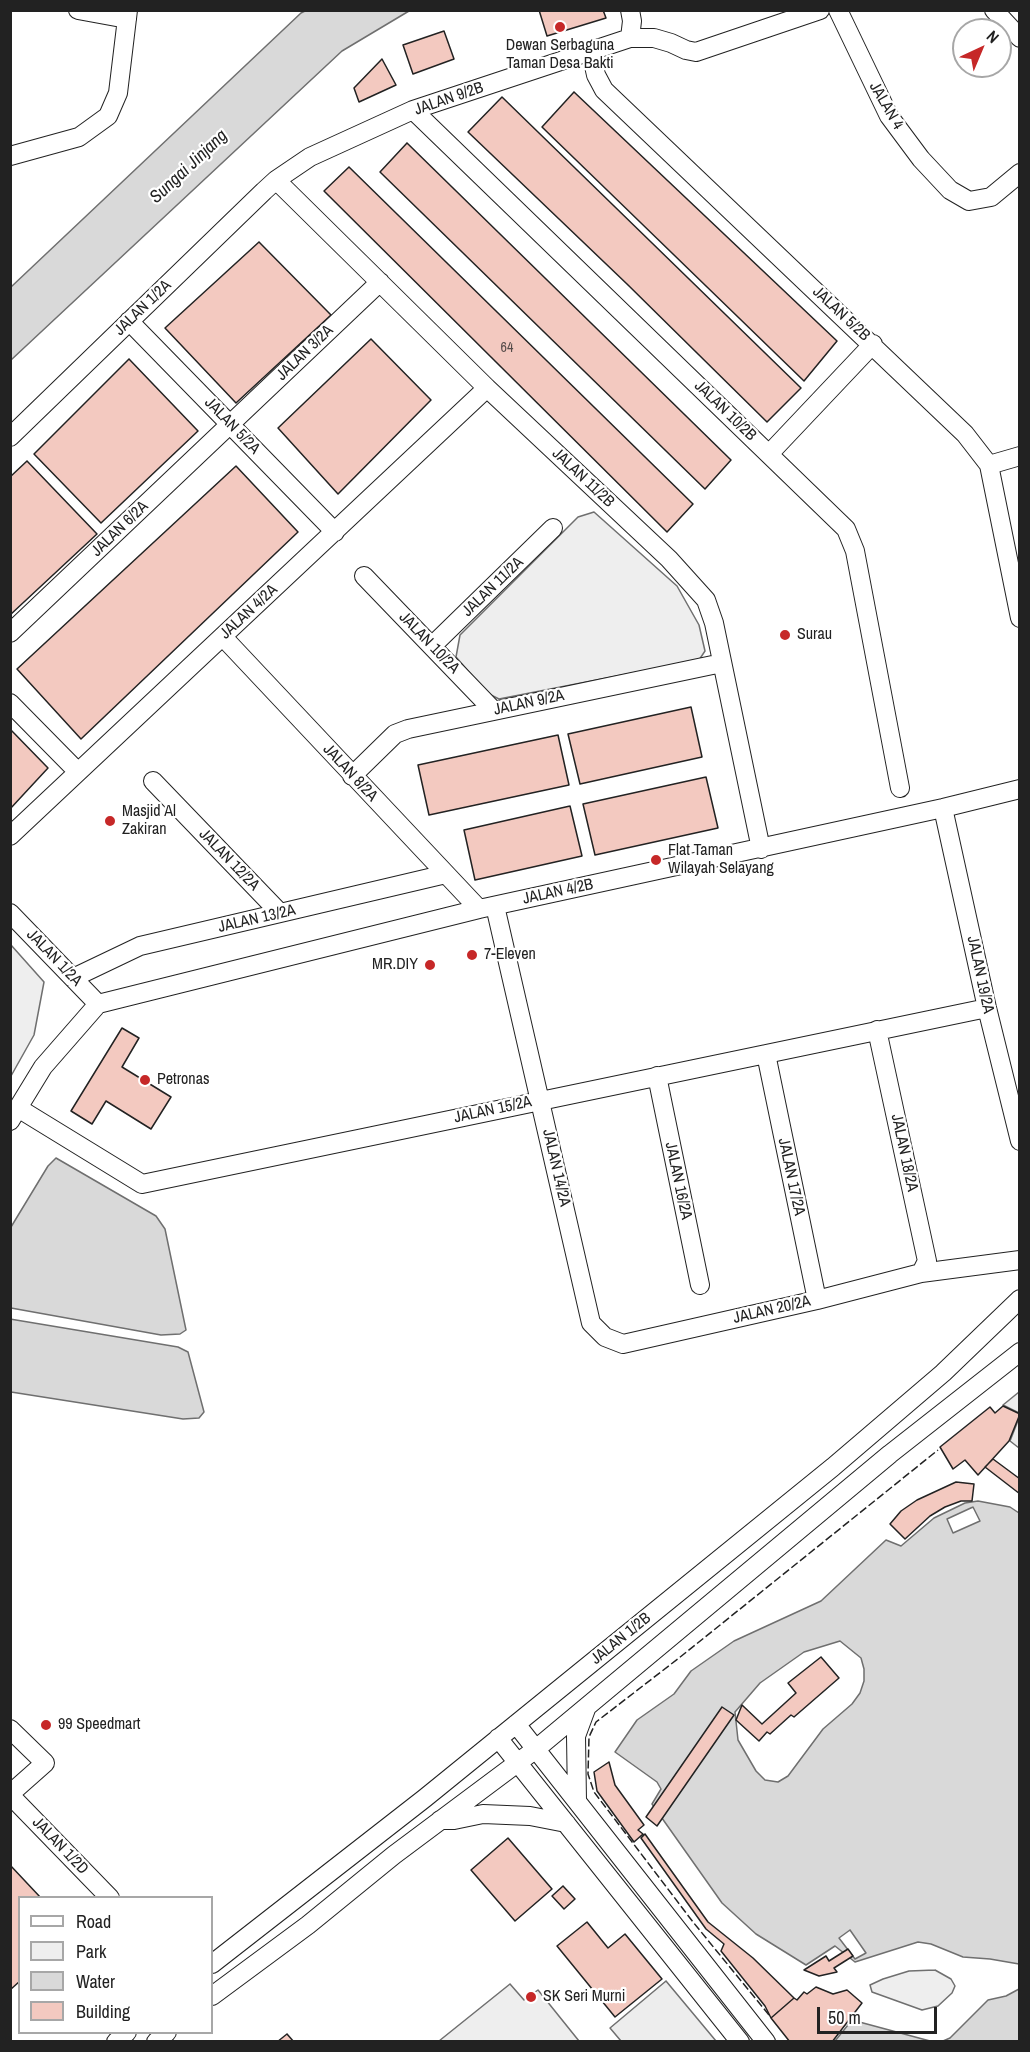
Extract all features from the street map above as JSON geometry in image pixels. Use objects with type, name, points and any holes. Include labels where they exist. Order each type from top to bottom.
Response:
[{"type":"street","points":[[10,156],[73,139],[95,127],[108,116],[118,93],[127,15],[78,10]]},
{"type":"street","points":[[630,10],[632,21],[630,38],[654,38],[696,52],[820,10]]},
{"type":"street","name":"JALAN 4","points":[[838,10],[889,116],[921,159],[950,190],[969,201],[991,197],[1020,173]]},
{"type":"street","points":[[994,10],[1020,38]]},
{"type":"street","name":"JALAN 9/2B","points":[[276,180],[310,157],[413,110],[630,38]]},
{"type":"street","name":"JALAN 5/2B","points":[[591,52],[596,75],[604,90],[873,344],[964,434],[989,465],[1019,613]]},
{"type":"street","name":"JALAN 10/2B","points":[[413,110],[846,529],[855,551],[900,788]]},
{"type":"street","name":"JALAN 11/2B","points":[[276,180],[488,388],[690,581],[706,600],[714,623],[760,849]]},
{"type":"street","name":"JALAN 1/2A","points":[[10,437],[276,180]]},
{"type":"street","name":"JALAN 3/2A","points":[[230,424],[380,282]]},
{"type":"street","name":"JALAN 5/2A","points":[[129,321],[334,532]]},
{"type":"street","points":[[769,454],[873,344]]},
{"type":"street","name":"JALAN 4/2A","points":[[10,836],[488,388]]},
{"type":"street","name":"JALAN 6/2A","points":[[10,633],[230,424]]},
{"type":"street","points":[[989,465],[1020,456]]},
{"type":"street","name":"JALAN 11/2A","points":[[432,646],[554,528]]},
{"type":"street","name":"JALAN 10/2A","points":[[364,576],[493,710]]},
{"type":"street","name":"JALAN 8/2A","points":[[223,636],[446,874],[487,908]]},
{"type":"street","name":"JALAN 9/2A","points":[[352,776],[395,734],[408,729],[722,663]]},
{"type":"street","points":[[10,703],[78,772]]},
{"type":"street","name":"JALAN 12/2A","points":[[153,781],[280,913]]},
{"type":"street","name":"JALAN 4/2B","points":[[98,1004],[487,908],[760,849],[1020,789]]},
{"type":"street","name":"JALAN 19/2A","points":[[943,808],[987,1008],[1020,1141]]},
{"type":"street","name":"JALAN 13/2A","points":[[73,978],[140,946],[446,874]]},
{"type":"street","name":"JALAN 14/2A","points":[[487,908],[540,1101],[591,1323],[605,1337],[623,1344]]},
{"type":"street","name":"JALAN 1/2A","points":[[10,913],[98,1004]]},
{"type":"street","points":[[14,1114],[43,1066],[98,1004]]},
{"type":"street","name":"JALAN 15/2A","points":[[14,1114],[142,1184],[987,1008]]},
{"type":"street","name":"JALAN 18/2A","points":[[877,1030],[927,1261],[921,1273]]},
{"type":"street","name":"JALAN 17/2A","points":[[766,1054],[817,1300]]},
{"type":"street","name":"JALAN 16/2A","points":[[657,1076],[700,1285]]},
{"type":"street","name":"JALAN 20/2A","points":[[623,1344],[817,1300],[921,1273],[1020,1260]]},
{"type":"street","name":"JALAN 1/2B","points":[[213,1963],[425,1798],[833,1467],[943,1373],[1020,1299]]},
{"type":"street","name":"JALAN 1/2B","points":[[213,1995],[536,1749],[890,1454],[1020,1352]]},
{"type":"street","points":[[577,1801],[576,1736],[586,1707]]},
{"type":"street","points":[[516,1724],[766,2042]]},
{"type":"street","points":[[10,1729],[45,1763],[10,1795]]},
{"type":"street","points":[[498,1738],[740,2042]]},
{"type":"street","name":"JALAN 1/2D","points":[[10,1795],[108,1896]]},
{"type":"street","points":[[440,1820],[454,1820],[483,1814],[530,1816],[566,1823]]},
{"type":"green space","points":[[594,512],[677,586],[699,625],[705,651],[699,660],[499,699],[487,693],[456,657],[460,635],[578,517]]},
{"type":"green space","points":[[11,945],[44,982],[34,1035],[11,1076]]},
{"type":"green space","points":[[935,1970],[951,1979],[955,1986],[952,1993],[938,2006],[922,2010],[872,1992],[870,1985],[883,1979],[909,1971]]},
{"type":"green space","points":[[510,1984],[524,2000],[538,1990],[579,2041],[439,2041]]},
{"type":"shaded area","points":[[1019,1392],[1019,1413],[1003,1405]]},
{"type":"shaded area","points":[[1019,1418],[1020,1448],[1010,1441]]},
{"type":"shaded area","points":[[666,1981],[716,2041],[621,2041],[610,2028]]},
{"type":"water","name":"Sungai Jinjang","points":[[307,10],[409,11],[342,51],[11,360],[11,287],[301,13]]},
{"type":"water","points":[[56,1158],[156,1216],[165,1229],[186,1330],[180,1334],[161,1335],[11,1308],[11,1227],[48,1166]]},
{"type":"water","points":[[10,1319],[178,1347],[188,1352],[204,1412],[199,1418],[183,1419],[11,1392]]},
{"type":"water","points":[[978,1501],[1010,1507],[1019,1513],[1019,1964],[963,1957],[931,1944],[918,1942],[855,1962],[835,1946],[806,1965],[756,1934],[722,1903],[652,1804],[661,1789],[657,1782],[615,1752],[637,1720],[674,1694],[691,1671],[734,1641],[821,1601],[886,1540],[901,1546],[934,1518],[965,1503]],"holes":[[[840,1641],[861,1658],[864,1681],[860,1693],[852,1704],[823,1729],[788,1776],[778,1782],[765,1780],[756,1771],[738,1740],[735,1712],[760,1683],[804,1652]]]},
{"type":"water","points":[[1019,1989],[1019,2041],[943,2041],[950,2038],[988,2000],[1006,1996]]},
{"type":"water","points":[[852,2020],[930,2041],[835,2041]]},
{"type":"pier","points":[[973,1507],[980,1521],[953,1533],[947,1519]]},
{"type":"pier","points":[[850,1930],[866,1953],[855,1959],[839,1938]]},
{"type":"building","name":"Dewan Serbaguna Taman Desa Bakti","points":[[539,10],[603,10],[606,18],[547,36]]},
{"type":"building","points":[[444,31],[454,59],[413,74],[403,45]]},
{"type":"building","points":[[382,59],[396,85],[359,102],[354,88]]},
{"type":"building","points":[[574,92],[837,341],[804,381],[542,127]]},
{"type":"building","points":[[502,97],[801,388],[767,422],[468,132]]},
{"type":"building","points":[[407,143],[731,460],[705,489],[380,172]]},
{"type":"building","points":[[349,167],[693,504],[667,532],[324,191]]},
{"type":"building","points":[[259,242],[331,315],[236,403],[165,328]]},
{"type":"building","points":[[371,339],[431,400],[338,494],[278,428]]},
{"type":"building","points":[[129,359],[198,431],[101,523],[34,454]]},
{"type":"building","points":[[27,461],[97,534],[10,615],[10,477]]},
{"type":"building","points":[[236,466],[298,532],[81,739],[17,669]]},
{"type":"building","points":[[691,707],[702,757],[580,784],[568,734]]},
{"type":"building","points":[[10,729],[48,768],[10,809]]},
{"type":"building","points":[[558,735],[569,785],[429,815],[418,765]]},
{"type":"building","points":[[706,777],[718,828],[595,855],[583,804]]},
{"type":"building","points":[[570,806],[582,856],[475,880],[464,830]]},
{"type":"building","points":[[122,1028],[139,1038],[122,1067],[171,1097],[151,1129],[106,1101],[92,1124],[71,1111]]},
{"type":"building","points":[[1003,1406],[1020,1414],[1009,1441],[978,1475],[965,1460],[953,1469],[940,1447],[990,1407],[995,1413]]},
{"type":"building","points":[[993,1459],[1020,1479],[1020,1494],[985,1467]]},
{"type":"building","points":[[956,1482],[974,1484],[972,1501],[961,1501],[945,1507],[930,1516],[905,1539],[890,1524],[901,1511],[917,1500]]},
{"type":"building","points":[[821,1657],[839,1678],[794,1717],[791,1715],[770,1734],[767,1732],[759,1741],[736,1720],[742,1705],[762,1724],[796,1693],[788,1683]]},
{"type":"building","points":[[722,1707],[734,1715],[657,1826],[646,1817]]},
{"type":"building","points":[[609,1762],[615,1785],[644,1825],[638,1830],[643,1834],[634,1842],[597,1791],[594,1772]]},
{"type":"building","points":[[645,1834],[708,1922],[753,1958],[794,1998],[771,2018],[765,2006],[721,1951],[724,1944],[706,1929],[641,1838]]},
{"type":"building","points":[[508,1838],[552,1889],[515,1921],[471,1870]]},
{"type":"building","points":[[10,1865],[39,1896],[18,1896],[18,1983],[10,1990]]},
{"type":"building","points":[[563,1886],[575,1899],[564,1909],[552,1896]]},
{"type":"building","points":[[587,1922],[608,1948],[625,1934],[662,1979],[615,2017],[557,1946]]},
{"type":"building","points":[[848,1949],[853,1956],[834,1968],[837,1972],[819,1976],[804,1970],[826,1956],[829,1961]]},
{"type":"building","points":[[816,1987],[833,1994],[847,1990],[862,2003],[832,2042],[790,2042],[771,2018],[794,1998],[797,2000],[804,1992],[807,1994]]},
{"type":"building","points":[[287,2034],[294,2042],[277,2042]]},
{"type":"fence","points":[[769,2015],[693,1922],[594,1792],[588,1774],[589,1737],[596,1722],[938,1450]]},
{"type":"place","name":"Dewan Serbaguna Taman Desa Bakti","points":[[560,27]]},
{"type":"place","name":"Surau","points":[[785,635]]},
{"type":"place","name":"Masjid Al Zakiran","points":[[110,821]]},
{"type":"place","name":"Flat Taman Wilayah Selayang","points":[[656,860]]},
{"type":"place","name":"7-Eleven","points":[[472,955]]},
{"type":"place","name":"MR.DIY","points":[[430,965]]},
{"type":"place","name":"Petronas","points":[[145,1080]]},
{"type":"place","name":"99 Speedmart","points":[[46,1725]]},
{"type":"place","name":"SK Seri Murni","points":[[531,1997]]}]
